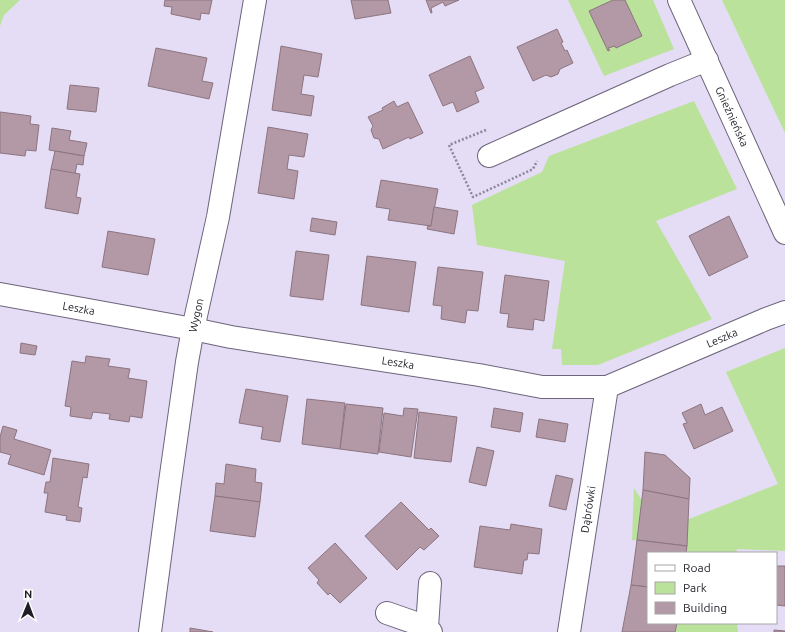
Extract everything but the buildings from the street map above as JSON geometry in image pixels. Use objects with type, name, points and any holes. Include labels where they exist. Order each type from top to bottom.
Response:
[{"type":"street","name":"Wygon","points":[[150,632],[170,482],[193,329],[218,217],[255,0]]},
{"type":"street","name":"Gnieźnieńska","points":[[679,0],[785,233]]},
{"type":"street","points":[[490,156],[707,60]]},
{"type":"street","name":"Leszka","points":[[0,294],[231,337],[479,375],[542,387],[607,388],[785,312]]},
{"type":"street","name":"Dąbrówki","points":[[569,632],[607,388]]},
{"type":"street","points":[[387,613],[429,629],[430,583]]},
{"type":"green space","points":[[0,0],[20,0],[4,15],[0,26]]},
{"type":"green space","points":[[568,0],[653,0],[674,49],[604,76]]},
{"type":"green space","points":[[722,0],[785,0],[785,133]]},
{"type":"green space","points":[[694,101],[737,189],[656,221],[712,319],[598,365],[562,365],[561,349],[552,349],[565,261],[477,245],[472,205],[542,172],[549,156]]},
{"type":"green space","points":[[785,348],[785,551],[737,549],[736,552],[686,552],[686,546],[632,540],[634,488],[661,530],[778,484],[726,372]]},
{"type":"green space","points":[[677,624],[737,624],[738,632],[675,632]]}]
